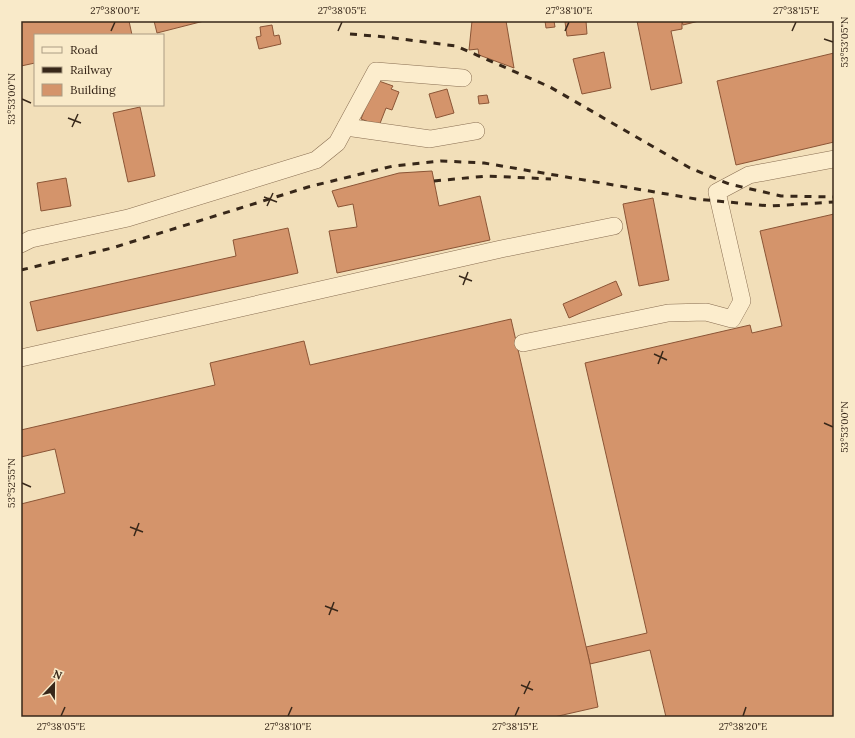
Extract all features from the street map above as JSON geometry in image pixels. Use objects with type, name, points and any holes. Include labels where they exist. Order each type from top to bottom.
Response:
[{"type":"lane","points":[[21,244],[31,239],[128,218],[316,160],[337,143],[376,71],[463,78]]},
{"type":"lane","points":[[346,127],[430,139],[476,131]]},
{"type":"lane","points":[[524,343],[668,313],[706,312],[732,319],[742,300],[717,192],[749,175],[834,159]]},
{"type":"lane","points":[[21,358],[493,250],[614,226]]},
{"type":"building","points":[[21,21],[129,21],[132,34],[34,34],[34,63],[21,66]]},
{"type":"building","points":[[154,21],[204,21],[157,33]]},
{"type":"building","points":[[472,21],[506,21],[514,68],[479,55],[478,49],[469,50]]},
{"type":"building","points":[[545,21],[554,21],[555,27],[546,28]]},
{"type":"building","points":[[586,21],[587,34],[567,36],[565,22]]},
{"type":"building","points":[[637,21],[682,21],[682,29],[671,31],[682,83],[651,90]]},
{"type":"building","points":[[682,21],[699,21],[683,25]]},
{"type":"building","points":[[272,25],[274,36],[279,35],[281,44],[259,49],[256,37],[261,36],[260,27]]},
{"type":"building","points":[[604,52],[611,88],[582,94],[573,59]]},
{"type":"building","points":[[834,53],[834,142],[736,165],[717,81]]},
{"type":"building","points":[[376,80],[393,86],[391,89],[399,92],[392,110],[386,108],[379,126],[361,119]]},
{"type":"building","points":[[447,89],[454,113],[436,118],[429,94]]},
{"type":"building","points":[[487,95],[489,103],[479,104],[478,96]]},
{"type":"building","points":[[140,107],[155,176],[128,182],[113,113]]},
{"type":"building","points":[[432,171],[439,206],[480,196],[490,240],[337,273],[329,231],[357,227],[353,204],[338,207],[332,191],[399,173]]},
{"type":"building","points":[[66,178],[71,206],[41,211],[37,183]]},
{"type":"building","points":[[653,198],[669,280],[639,286],[623,204]]},
{"type":"building","points":[[834,214],[834,717],[666,717],[650,650],[590,664],[586,647],[647,633],[585,363],[750,325],[752,333],[782,326],[760,231]]},
{"type":"building","points":[[288,228],[298,273],[37,331],[30,302],[236,256],[233,240]]},
{"type":"building","points":[[616,281],[622,295],[569,318],[563,304]]},
{"type":"building","points":[[511,319],[590,664],[598,707],[554,717],[21,717],[21,504],[65,493],[55,449],[21,457],[21,430],[215,385],[210,363],[304,341],[310,365]]},
{"type":"railway","points":[[350,34],[456,46],[550,87],[690,168],[729,184],[781,196],[834,197]]},
{"type":"railway","points":[[21,270],[112,248],[308,187],[393,166],[441,161],[484,163],[696,199],[770,206],[834,202]]},
{"type":"railway","points":[[434,181],[487,176],[551,179]]}]
